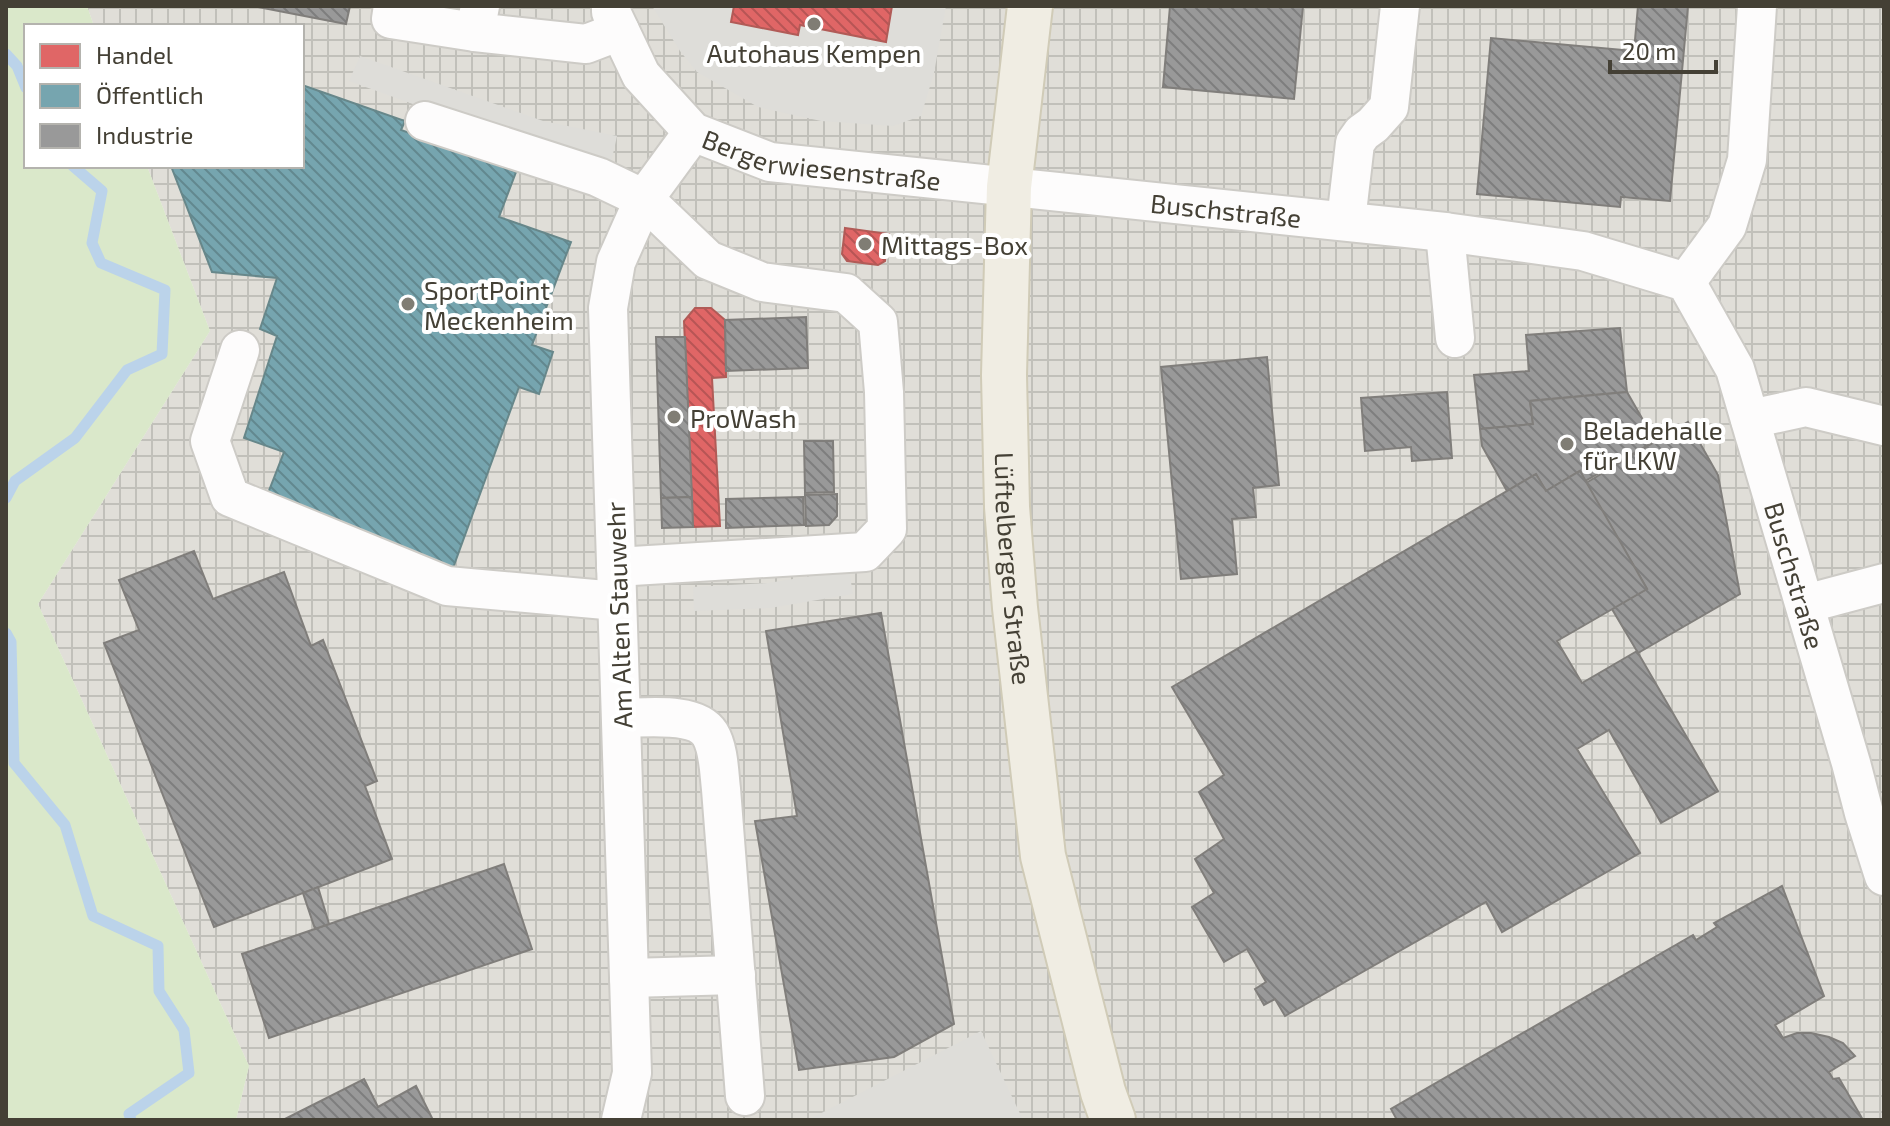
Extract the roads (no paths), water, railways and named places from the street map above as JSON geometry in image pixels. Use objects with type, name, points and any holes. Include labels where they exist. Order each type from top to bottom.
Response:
[{"type":"main road","name":"Lüftelberger Straße","points":[[1036,17],[1009,187],[1004,375],[1007,507],[1015,608],[1043,856],[1103,1092],[1113,1120]]},
{"type":"street","points":[[393,6],[391,19],[477,19],[586,44],[615,18]]},
{"type":"street","points":[[1346,221],[1355,143],[1389,107],[1400,6]]},
{"type":"street","points":[[1686,282],[1727,226],[1747,160],[1757,6]]},
{"type":"street","name":"Bergerwiesenstraße","points":[[615,18],[641,75],[693,132],[770,162],[1009,187]]},
{"type":"street","points":[[240,350],[210,441],[230,497],[447,586],[617,584],[865,552],[887,529],[884,392],[878,322],[846,293],[762,282],[708,260],[644,199],[598,177],[425,121]]},
{"type":"street","name":"Am Alten Stauwehr","points":[[621,1120],[632,1073],[608,308],[616,262],[644,199],[693,132]]},
{"type":"street","name":"Buschstraße","points":[[1009,187],[1445,232],[1583,251],[1686,282],[1735,369],[1884,876]]},
{"type":"street","points":[[1445,232],[1455,338]]},
{"type":"street","points":[[1750,419],[1806,407],[1884,426]]},
{"type":"street","points":[[1805,604],[1884,583]]},
{"type":"street","points":[[621,718],[695,721],[709,733],[717,758],[721,789],[745,1096]]},
{"type":"street","points":[[629,978],[736,975]]},
{"type":"waterway","points":[[6,54],[17,66],[24,83]]},
{"type":"waterway","points":[[6,498],[15,481],[75,438],[127,370],[162,354],[165,290],[101,263],[92,243],[102,191],[75,168]]},
{"type":"waterway","points":[[6,633],[11,642],[14,763],[65,825],[93,916],[158,946],[159,991],[184,1030],[189,1073],[129,1114],[131,1120]]},
{"type":"place","name":"Autohaus Kempen","points":[[814,24]]},
{"type":"place","name":"Mittags-Box","points":[[865,244]]},
{"type":"place","name":"SportPoint Meckenheim","points":[[408,304]]},
{"type":"place","name":"ProWash","points":[[674,417]]},
{"type":"place","name":"Beladehalle für LKW","points":[[1567,444]]}]
